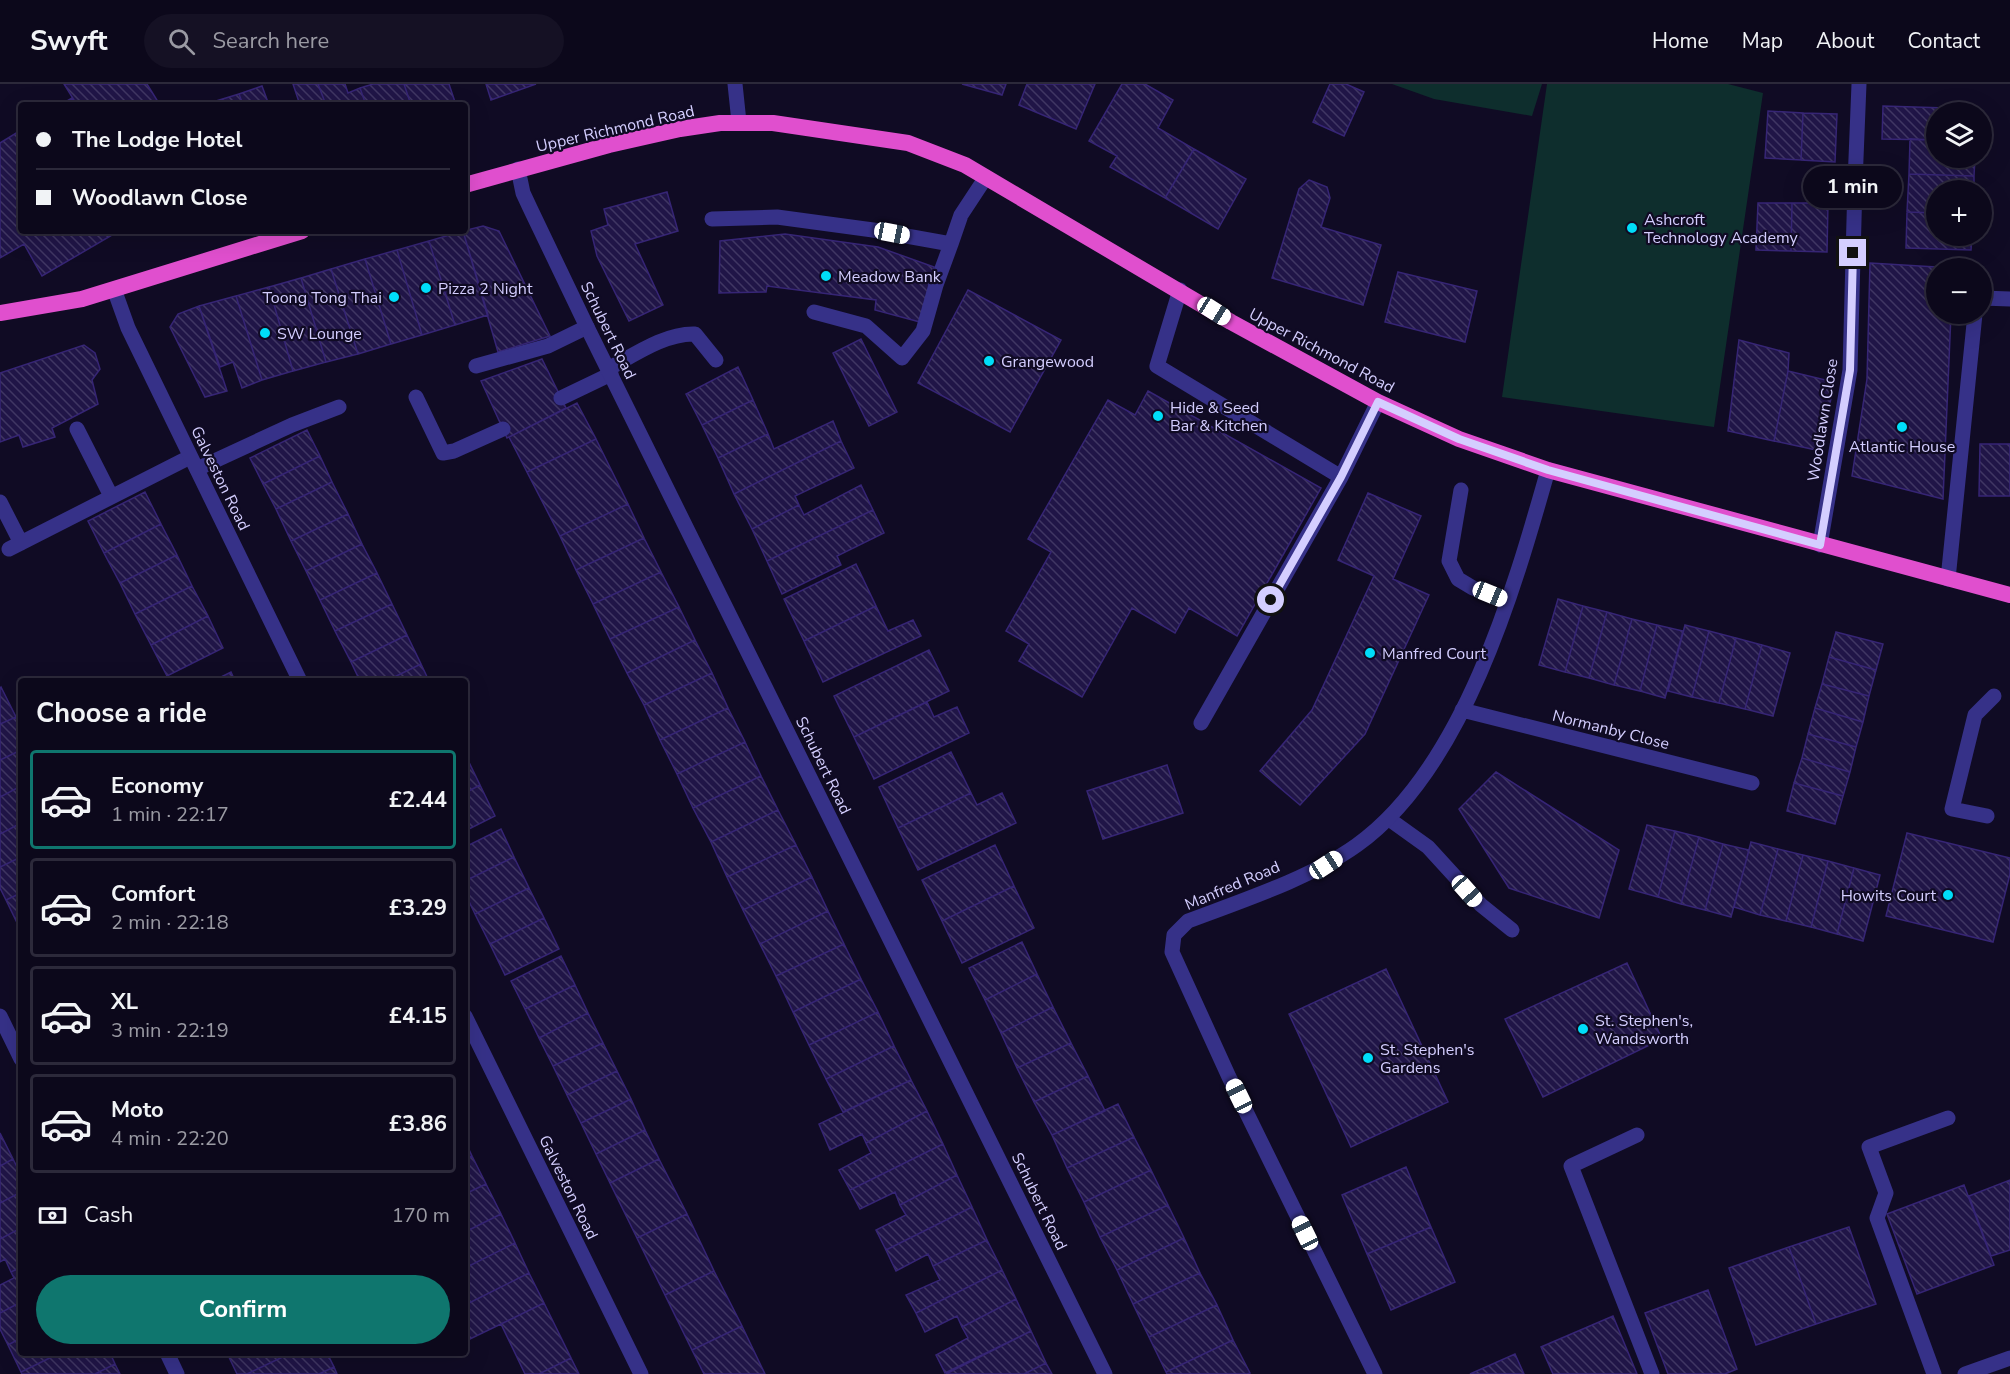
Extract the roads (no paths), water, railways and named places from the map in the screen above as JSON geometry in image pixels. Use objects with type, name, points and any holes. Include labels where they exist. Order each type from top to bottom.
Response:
[{"type":"highway","name":"Upper Richmond Road","points":[[468,183],[609,145],[680,129],[739,122],[773,123],[908,143],[965,165],[1232,322],[1378,402],[1459,439],[1548,470],[2010,595]]},
{"type":"highway","points":[[0,313],[82,299],[292,234]]},
{"type":"street","points":[[735,84],[739,122]]},
{"type":"street","name":"Woodlawn Close","points":[[1820,545],[1850,370],[1854,183],[1859,84]]},
{"type":"street","name":"Schubert Road","points":[[518,170],[530,208],[587,327],[1106,1374]]},
{"type":"street","points":[[814,312],[866,326],[902,358],[923,331],[936,285],[961,215],[986,177]]},
{"type":"street","points":[[712,219],[777,217],[873,230],[951,244]]},
{"type":"street","name":"Galveston Road","points":[[114,289],[128,328],[299,678]]},
{"type":"street","points":[[1180,290],[1157,366],[1341,477]]},
{"type":"street","points":[[1992,298],[2010,299]]},
{"type":"street","points":[[1948,579],[1974,324]]},
{"type":"street","points":[[476,366],[548,346],[587,327]]},
{"type":"street","points":[[561,398],[652,346],[682,334],[695,334],[716,360]]},
{"type":"street","points":[[416,398],[443,453],[454,451],[503,429]]},
{"type":"street","points":[[1201,723],[1341,477],[1378,402]]},
{"type":"street","points":[[0,502],[15,546],[111,496],[339,406]]},
{"type":"street","points":[[77,429],[111,496]]},
{"type":"street","name":"Manfred Road","points":[[1375,1374],[1229,1077],[1172,952],[1174,935],[1188,921],[1326,865],[1389,819],[1434,760],[1462,710],[1489,651],[1522,559],[1548,470]]},
{"type":"street","points":[[1461,490],[1449,561],[1458,579],[1473,588],[1507,601]]},
{"type":"street","points":[[1987,816],[1952,809],[1975,715],[1994,696]]},
{"type":"street","name":"Normanby Close","points":[[1462,710],[1752,783]]},
{"type":"street","points":[[1389,819],[1428,847],[1480,905],[1512,930]]},
{"type":"street","points":[[0,1016],[18,1053]]},
{"type":"street","name":"Galveston Road","points":[[468,1022],[640,1374]]},
{"type":"street","points":[[1934,1374],[1876,1218],[1886,1192],[1869,1147],[1948,1118]]},
{"type":"street","points":[[1637,1135],[1570,1166],[1653,1374]]},
{"type":"street","points":[[168,1356],[177,1374]]},
{"type":"street","points":[[1965,1374],[2010,1358]]},
{"type":"place","name":"Ashcroft Technology Academy","points":[[1632,228]]},
{"type":"place","name":"Meadow Bank","points":[[826,276]]},
{"type":"place","name":"Pizza 2 Night","points":[[426,288]]},
{"type":"place","name":"Toong Tong Thai","points":[[394,297]]},
{"type":"place","name":"SW Lounge","points":[[265,333]]},
{"type":"place","name":"Grangewood","points":[[989,361]]},
{"type":"place","name":"Hide & Seed Bar & Kitchen","points":[[1158,416]]},
{"type":"place","name":"Atlantic House","points":[[1902,427]]},
{"type":"place","name":"Manfred Court","points":[[1370,653]]},
{"type":"place","name":"Howits Court","points":[[1948,895]]},
{"type":"place","name":"St. Stephen's, Wandsworth","points":[[1583,1029]]},
{"type":"place","name":"St. Stephen's Gardens","points":[[1368,1058]]}]
